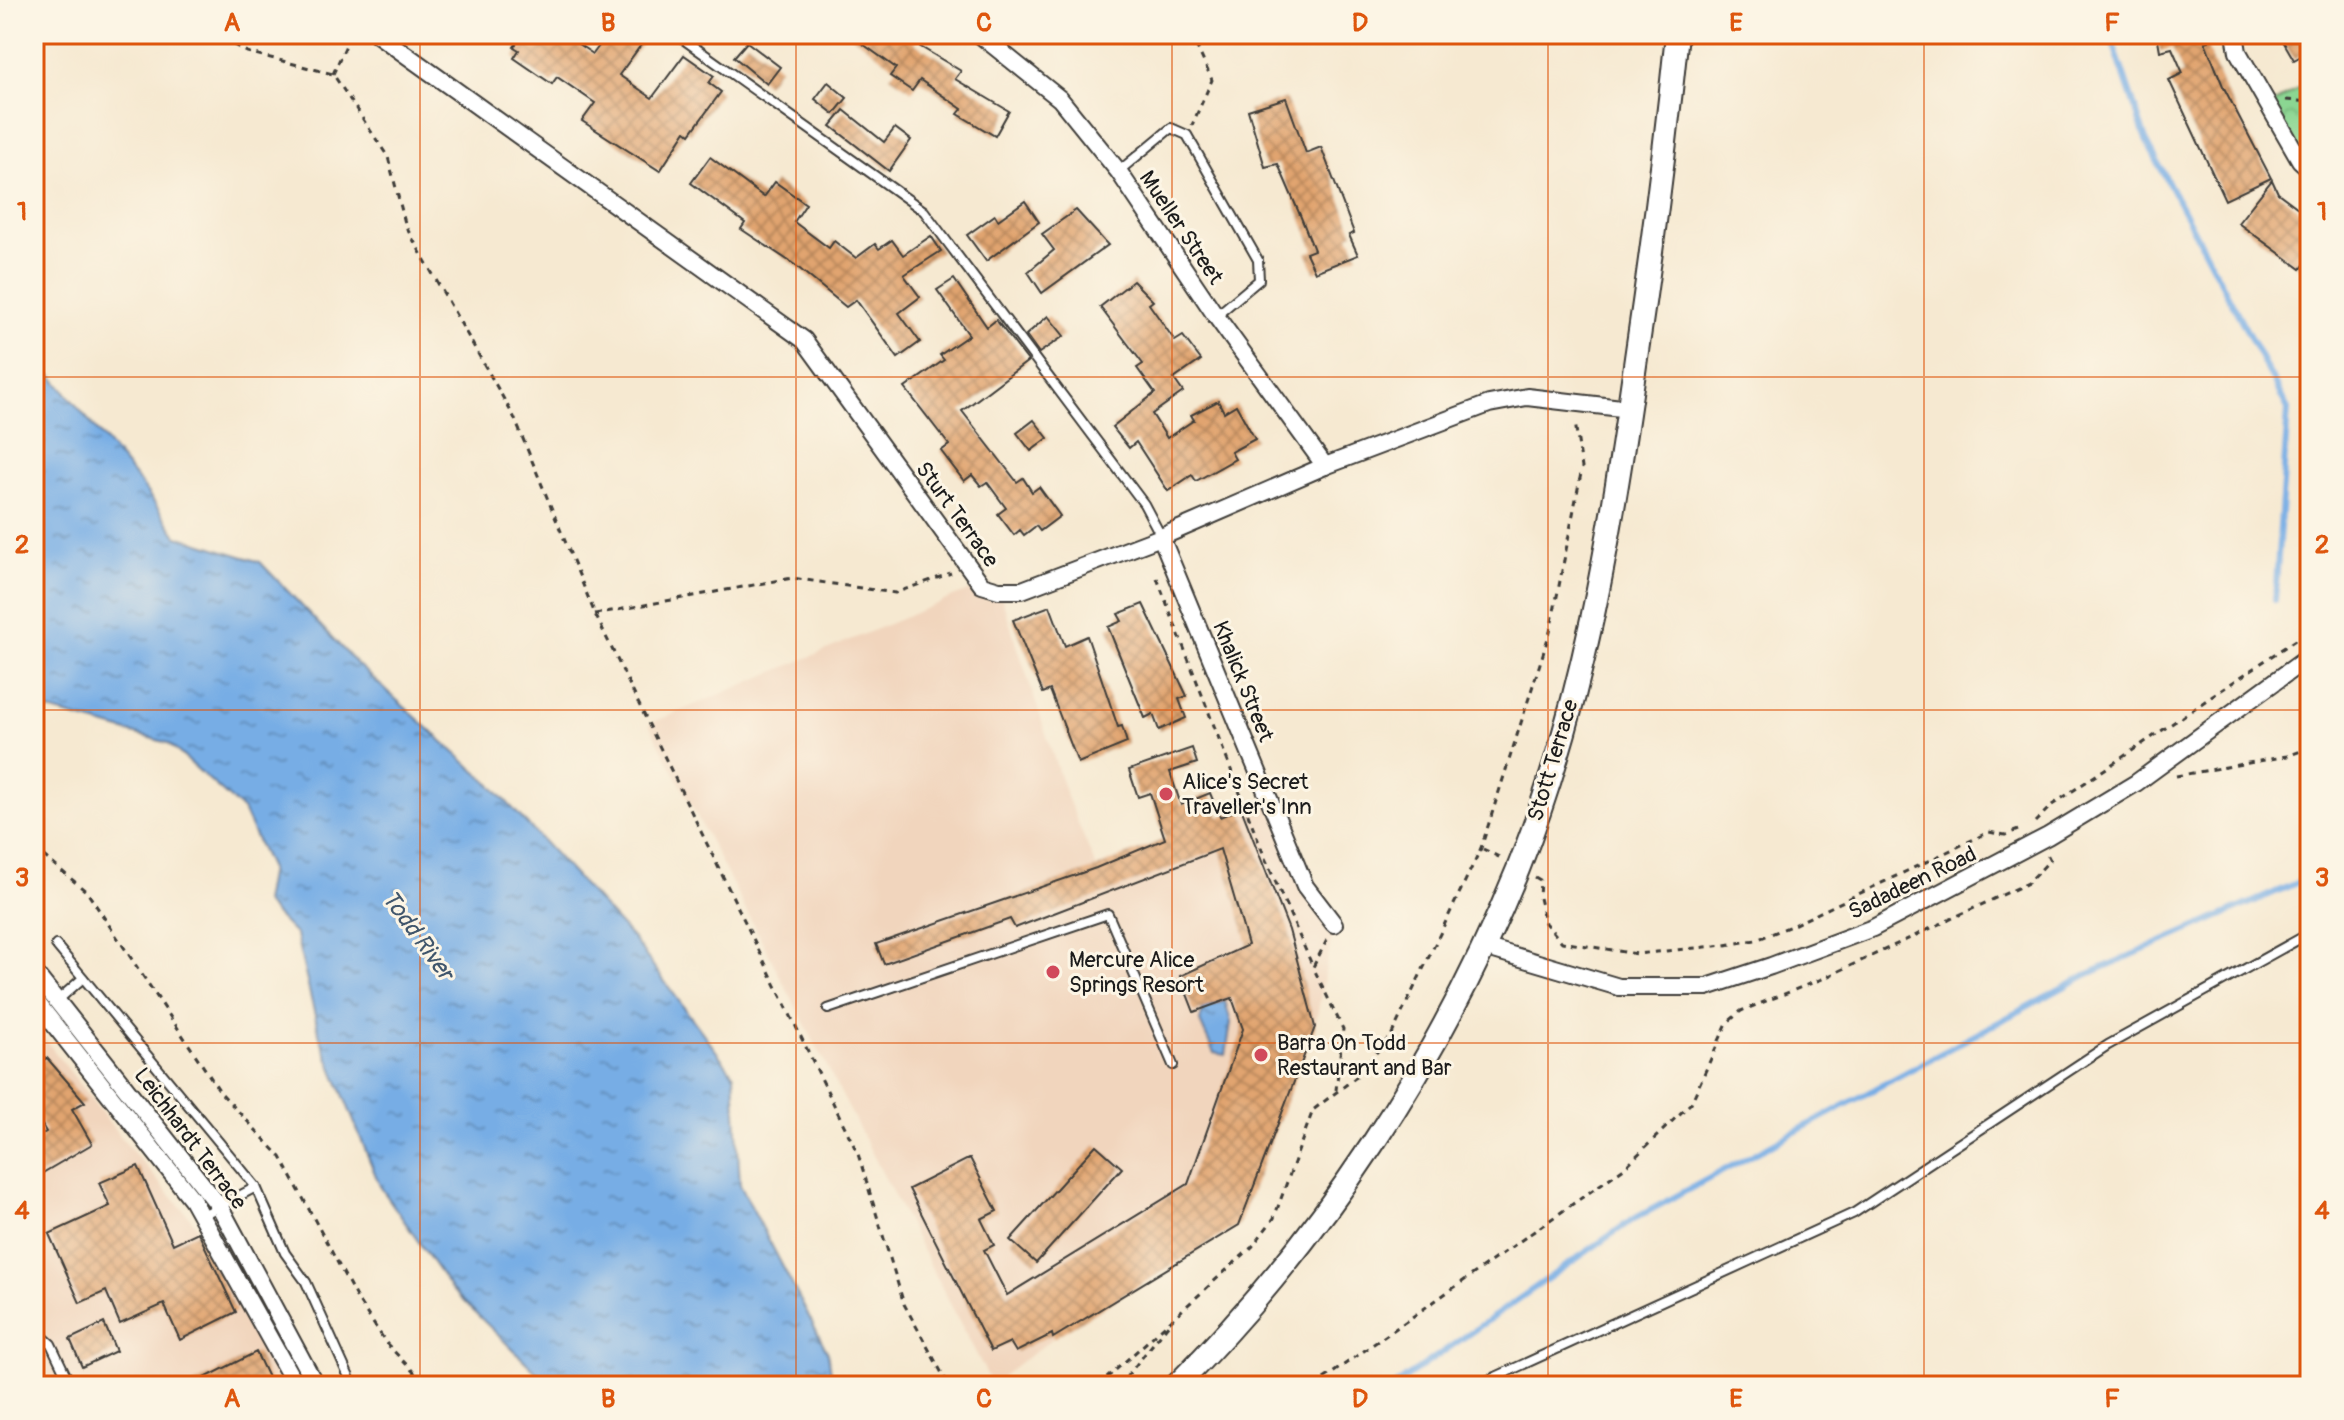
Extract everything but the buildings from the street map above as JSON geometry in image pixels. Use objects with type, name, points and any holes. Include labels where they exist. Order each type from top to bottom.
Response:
[{"type":"main road","name":"Stott Terrace","points":[[1176,1386],[1253,1305],[1394,1111],[1484,947],[1518,868],[1548,784],[1596,606],[1630,409],[1663,174],[1677,34]]},
{"type":"street","name":"Sturt Terrace","points":[[377,34],[804,340],[982,585],[999,590],[1022,590],[1161,537],[1325,466],[1489,404],[1527,397],[1630,409]]},
{"type":"street","name":"Mueller Street","points":[[979,34],[1060,99],[1119,172],[1216,316],[1325,466]]},
{"type":"street","points":[[2235,34],[2238,52],[2300,160],[2310,169]]},
{"type":"street","name":"Khalick Street","points":[[1161,537],[1305,886],[1334,924]]},
{"type":"street","name":"Sadadeen Road","points":[[1484,947],[1619,987],[1707,987],[1873,928],[2040,841],[2136,783],[2310,656]]},
{"type":"street","name":"Leichhardt Terrace","points":[[34,972],[45,1004],[203,1215],[296,1386]]},
{"type":"street","name":"Leichhardt Terrace","points":[[45,1004],[220,1207],[316,1386]]},
{"type":"lane","points":[[676,34],[924,211],[1144,504],[1161,537]]},
{"type":"lane","points":[[1119,172],[1171,128],[1187,135],[1258,260],[1259,280],[1216,316]]},
{"type":"lane","points":[[828,1009],[1108,914],[1173,1065]]},
{"type":"lane","points":[[1476,1386],[1854,1213],[2108,1045],[2310,933]]},
{"type":"lane","points":[[56,945],[256,1187],[285,1253],[306,1282],[352,1385]]},
{"type":"lane","points":[[45,1004],[83,978]]},
{"type":"lane","points":[[203,1215],[256,1187]]},
{"type":"lane","points":[[34,1329],[51,1344],[71,1386]]},
{"type":"path","points":[[213,34],[247,52],[333,74],[388,157],[406,227],[514,417],[595,614],[858,1154],[904,1304],[949,1386]]},
{"type":"path","points":[[333,74],[351,34]]},
{"type":"path","points":[[1187,135],[1212,80],[1191,34]]},
{"type":"path","points":[[2283,97],[2289,102],[2310,102]]},
{"type":"path","points":[[1098,1386],[1252,1247],[1274,1218],[1313,1110],[1355,1078],[1392,1034],[1481,848],[1550,632],[1582,468],[1572,402]]},
{"type":"path","points":[[1170,558],[1157,581],[1265,858],[1343,1029],[1336,1090]]},
{"type":"path","points":[[595,614],[792,578],[895,593],[911,590],[968,565]]},
{"type":"path","points":[[1481,848],[1540,880],[1539,898],[1545,923],[1562,942],[1637,954],[1756,940],[1989,832],[2005,835],[2032,825],[2052,805],[2310,630]]},
{"type":"path","points":[[2136,783],[2287,756],[2310,748]]},
{"type":"path","points":[[1314,1386],[1624,1168],[1691,1103],[1727,1023],[1741,1011],[1822,979],[2028,883],[2050,860],[2032,825]]},
{"type":"path","points":[[34,848],[87,892],[221,1093],[281,1157],[357,1299],[387,1344],[427,1386]]},
{"type":"path","points":[[1313,967],[1334,924]]},
{"type":"path","points":[[1119,1386],[1176,1315]]},
{"type":"shaded area","name":"Mercure Alice Springs Resort","points":[[982,585],[999,590],[1065,792],[1096,867],[1266,798],[1334,924],[1315,1027],[1239,1225],[1053,1338],[992,1384],[649,724]]},
{"type":"shaded area","points":[[34,1025],[122,1139],[197,1226],[282,1386],[34,1386]]},
{"type":"green space","points":[[2310,82],[2310,169],[2269,106]]},
{"type":"water","name":"Todd River","points":[[34,364],[53,377],[142,485],[177,536],[260,562],[358,665],[492,786],[633,939],[734,1075],[740,1185],[828,1353],[833,1386],[546,1386],[540,1376],[452,1290],[380,1186],[320,1037],[296,935],[264,903],[270,869],[243,810],[168,743],[34,706]]},
{"type":"water","points":[[1225,1001],[1231,1022],[1226,1055],[1214,1053],[1200,1022],[1203,1009]]},
{"type":"waterway","points":[[2110,34],[2146,140],[2288,409],[2275,600]]},
{"type":"waterway","points":[[1394,1386],[1632,1220],[2086,975],[2310,877]]},
{"type":"place","name":"Alice's Secret Traveller's Inn","points":[[1166,794]]},
{"type":"place","name":"Mercure Alice Springs Resort","points":[[1053,972]]},
{"type":"place","name":"Barra On Todd Restaurant and Bar","points":[[1261,1055]]}]
